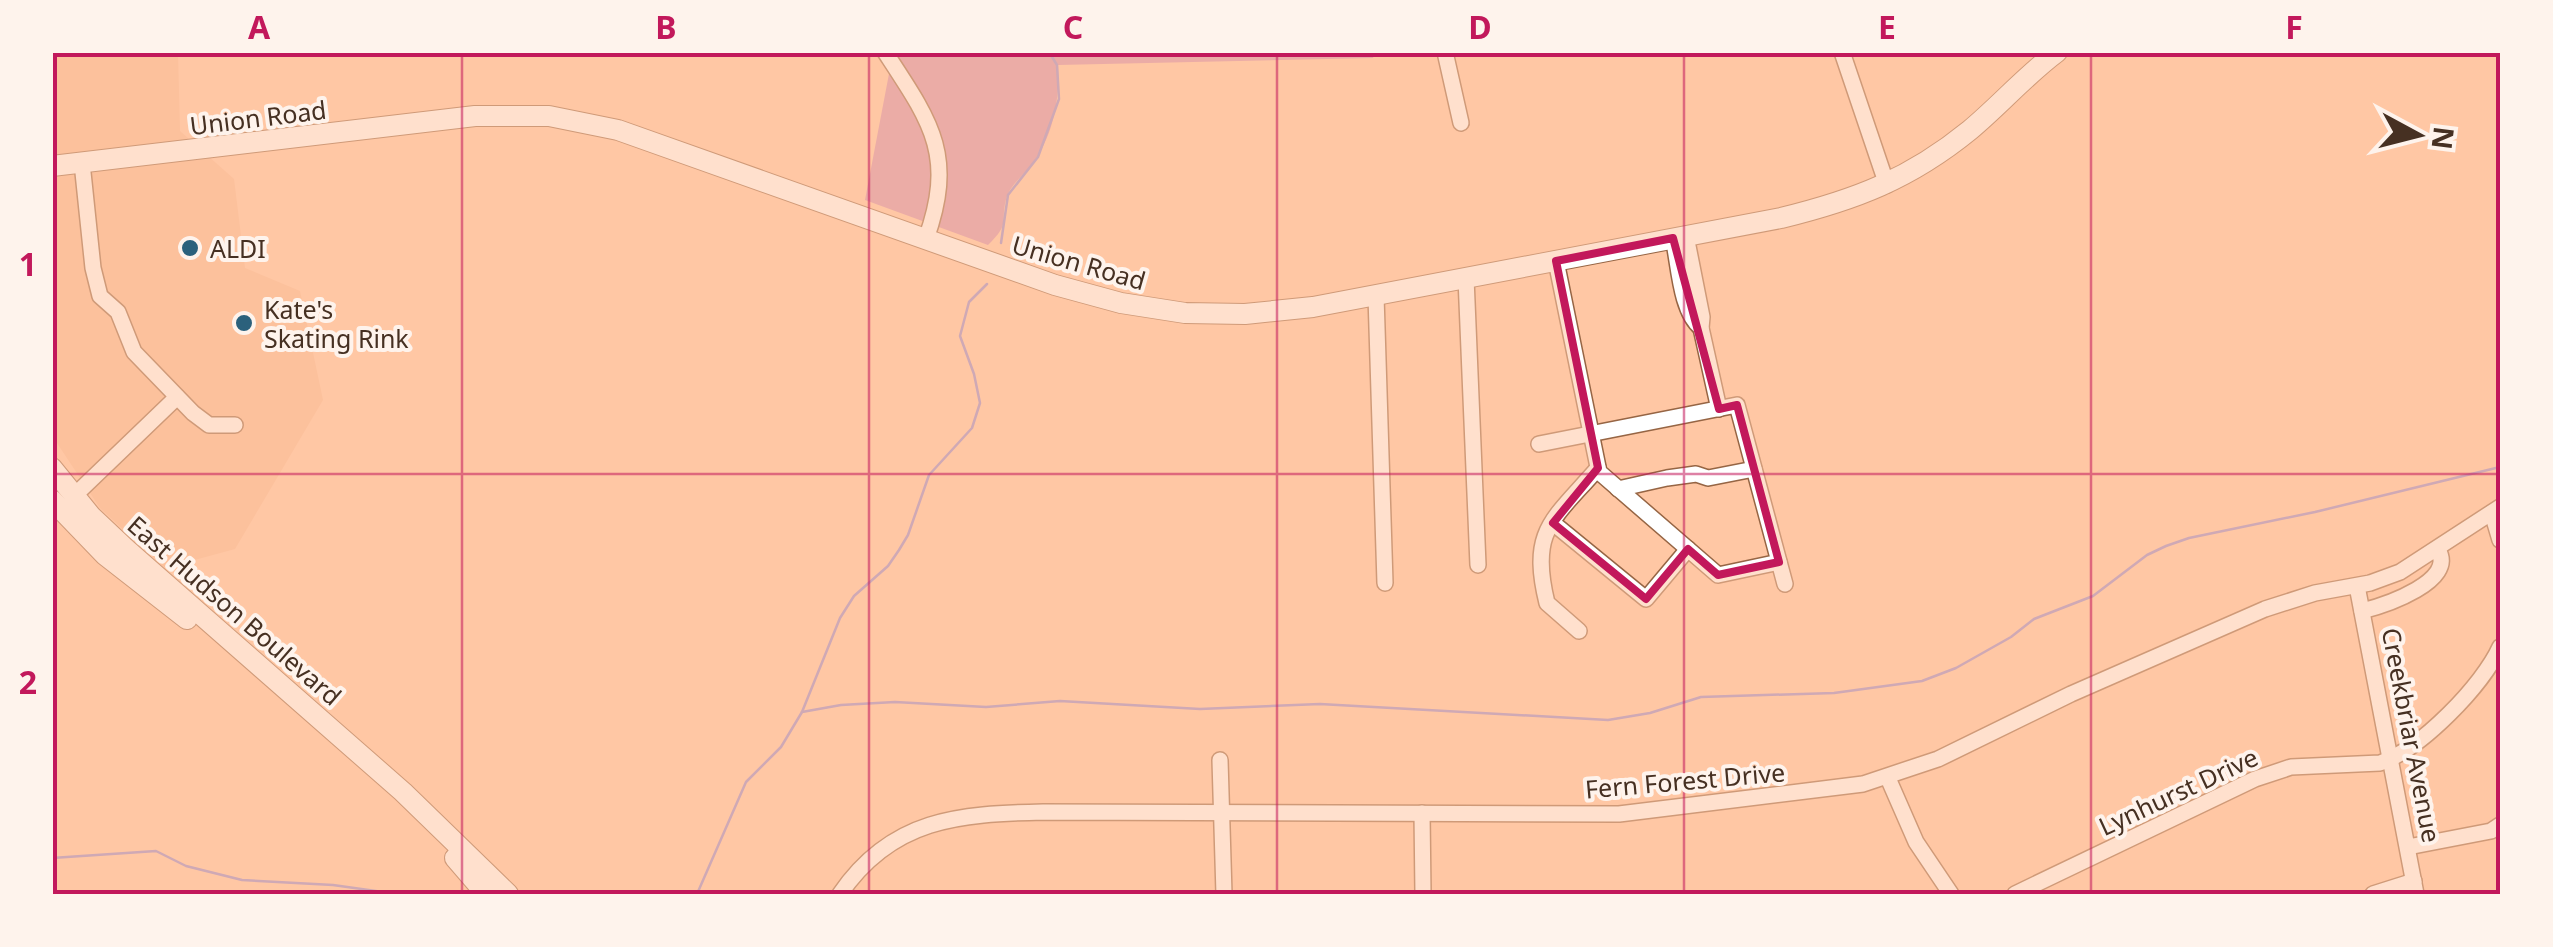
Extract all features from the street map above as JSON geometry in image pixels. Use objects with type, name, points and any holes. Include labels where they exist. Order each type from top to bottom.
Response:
[{"type":"main road","name":"Union Road","points":[[52,166],[475,116],[549,116],[618,130],[1055,285],[1153,309],[1245,314],[1376,296],[1816,210],[1888,185],[1916,169],[1968,132],[2058,52]]},
{"type":"main road","name":"East Hudson Boulevard","points":[[52,468],[63,498],[105,555],[200,628],[388,786],[508,894]]},
{"type":"main road","name":"East Hudson Boulevard","points":[[388,786],[486,894]]},
{"type":"street","points":[[885,52],[921,108],[937,148],[940,192],[926,239]]},
{"type":"street","points":[[1444,52],[1461,123]]},
{"type":"street","points":[[1842,52],[1888,185]]},
{"type":"street","points":[[82,162],[100,296],[118,312],[134,352],[205,424],[234,425]]},
{"type":"street","points":[[1680,237],[1688,308],[1701,328],[1719,409]]},
{"type":"street","points":[[1556,261],[1598,468],[1718,575],[1779,562]]},
{"type":"street","points":[[1466,278],[1478,565]]},
{"type":"street","points":[[1376,296],[1385,583]]},
{"type":"street","points":[[63,498],[177,397]]},
{"type":"street","points":[[1539,444],[1738,405],[1784,584]]},
{"type":"street","points":[[1580,631],[1548,603],[1539,552],[1552,522],[1598,468]]},
{"type":"street","points":[[1618,489],[1668,478],[1696,474],[1708,478],[1754,469]]},
{"type":"street","points":[[2496,510],[2500,536]]},
{"type":"street","name":"Fern Forest Drive","points":[[840,894],[866,863],[890,843],[948,818],[1028,812],[1619,814],[1827,791],[1888,778],[2265,609],[2315,592],[2357,586],[2400,572],[2496,510]]},
{"type":"street","points":[[1552,522],[1646,599],[1688,548]]},
{"type":"street","points":[[2362,611],[2381,606],[2433,579],[2443,566],[2444,559],[2438,550]]},
{"type":"street","name":"Creekbriar Avenue","points":[[2357,586],[2415,888]]},
{"type":"street","name":"Lynhurst Drive","points":[[2014,894],[2256,779],[2291,767],[2391,759],[2438,725],[2497,667],[2500,646]]},
{"type":"street","points":[[1220,760],[1224,894]]},
{"type":"street","points":[[1888,778],[1916,842],[1951,894]]},
{"type":"street","points":[[1422,813],[1423,894]]},
{"type":"street","points":[[2408,847],[2491,831],[2500,825]]},
{"type":"street","points":[[2373,894],[2415,888]]},
{"type":"highlighted area","points":[[1673,238],[1719,409],[1737,405],[1779,562],[1718,575],[1688,549],[1646,599],[1553,523],[1598,468],[1556,261]]},
{"type":"shaded area","points":[[52,53],[178,53],[180,131],[234,179],[245,268],[300,291],[323,400],[235,549],[165,568],[100,508],[53,437]]},
{"type":"shaded area","points":[[889,53],[1375,53],[1373,58],[1058,65],[1058,91],[1050,130],[1029,168],[1009,191],[1002,226],[988,245],[865,200],[892,58]]},
{"type":"waterway","points":[[1001,243],[1008,195],[1038,157],[1059,99],[1057,65],[1049,52]]},
{"type":"waterway","points":[[697,894],[746,782],[781,747],[802,712],[840,618],[854,596],[888,566],[908,535],[929,475],[972,428],[980,403],[960,336],[969,302],[987,284]]},
{"type":"waterway","points":[[802,712],[895,702],[986,707],[1060,701],[1200,709],[1320,704],[1608,720],[1650,713],[1701,697],[1834,693],[1922,681],[1956,668],[2011,637],[2034,619],[2093,596],[2147,555],[2166,546],[2500,467]]},
{"type":"waterway","points":[[52,858],[156,851],[186,866],[242,880],[333,885],[397,894]]},
{"type":"place","name":"ALDI","points":[[190,248]]},
{"type":"place","name":"Kate's Skating Rink","points":[[244,323]]}]
